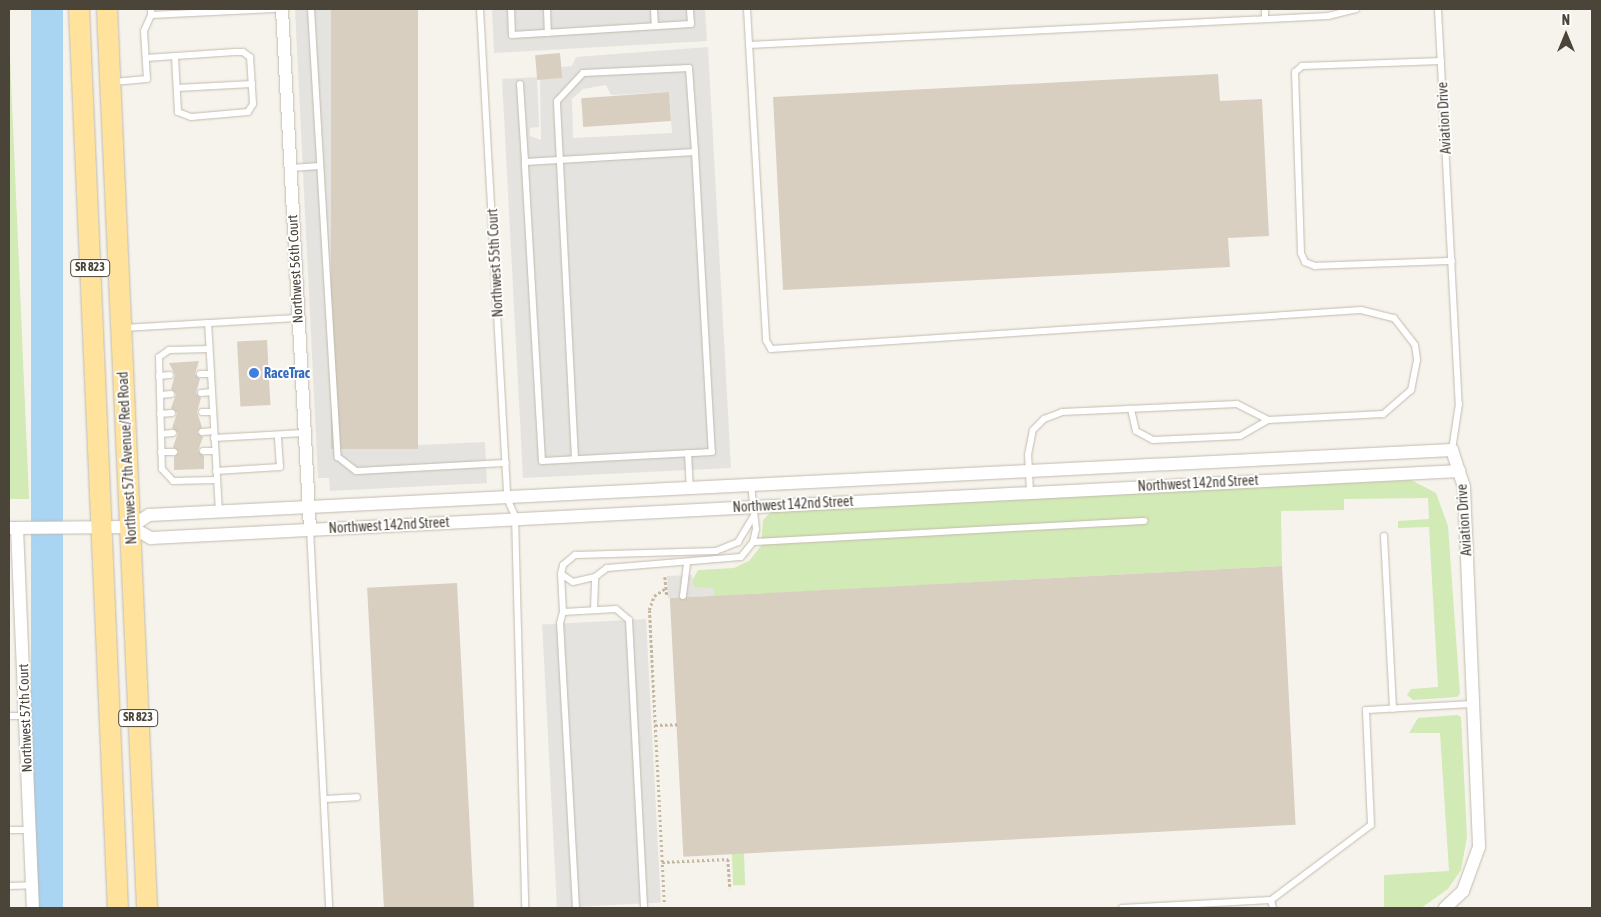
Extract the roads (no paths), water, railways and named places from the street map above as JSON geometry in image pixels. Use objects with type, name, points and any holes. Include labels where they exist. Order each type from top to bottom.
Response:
[{"type":"main road","name":"Northwest 57th Avenue/Red Road","points":[[79,9],[96,527],[118,908]]},
{"type":"main road","name":"Northwest 57th Avenue/Red Road","points":[[106,9],[147,908]]},
{"type":"street","name":"Northwest 56th Court","points":[[282,9],[310,529]]},
{"type":"street","name":"Northwest 142nd Street","points":[[131,527],[149,515],[1452,450]]},
{"type":"street","name":"Aviation Drive","points":[[1448,907],[1463,892],[1479,847],[1464,487],[1452,450]]},
{"type":"street","name":"Northwest 142nd Street","points":[[13,528],[131,527],[151,538],[515,516],[753,510],[1030,491],[1459,471]]},
{"type":"street","name":"Northwest 57th Court","points":[[13,528],[25,716],[33,908]]},
{"type":"lane","points":[[110,83],[147,80],[144,31],[151,12],[274,9]]},
{"type":"lane","points":[[311,9],[335,449],[341,463],[356,470],[506,463]]},
{"type":"lane","name":"Northwest 55th Court","points":[[480,9],[507,498],[515,516]]},
{"type":"lane","points":[[511,9],[512,35],[691,24],[690,9]]},
{"type":"lane","points":[[547,9],[548,33]]},
{"type":"lane","points":[[654,9],[655,26]]},
{"type":"lane","points":[[747,9],[766,340],[771,349],[1361,310],[1380,311],[1408,330],[1415,344],[1416,374],[1399,405],[1366,416],[1268,420],[1240,436],[1153,440],[1136,431],[1131,409]]},
{"type":"lane","points":[[1264,9],[1265,19]]},
{"type":"lane","points":[[749,45],[1328,16],[1356,9]]},
{"type":"lane","name":"Aviation Drive","points":[[1438,9],[1459,404],[1452,450]]},
{"type":"lane","points":[[146,58],[174,56],[243,52],[250,57],[253,104],[248,112],[200,117],[178,112],[174,56]]},
{"type":"lane","points":[[1441,61],[1302,66],[1295,72],[1301,253],[1306,262],[1315,266],[1452,261]]},
{"type":"lane","points":[[520,84],[542,461],[712,452],[689,68],[583,73],[557,101],[575,459]]},
{"type":"lane","points":[[177,88],[252,84]]},
{"type":"lane","points":[[525,162],[695,152]]},
{"type":"lane","points":[[290,168],[320,166]]},
{"type":"lane","points":[[121,328],[298,318]]},
{"type":"lane","points":[[208,324],[218,512]]},
{"type":"lane","points":[[209,348],[169,350],[159,358],[162,469],[173,481],[217,480]]},
{"type":"lane","points":[[200,374],[211,374]]},
{"type":"lane","points":[[159,376],[170,375]]},
{"type":"lane","points":[[201,393],[212,392]]},
{"type":"lane","points":[[160,395],[171,394]]},
{"type":"lane","points":[[1030,491],[1028,470],[1029,442],[1044,419],[1062,412],[1237,404],[1268,420]]},
{"type":"lane","points":[[202,412],[213,412]]},
{"type":"lane","points":[[160,414],[172,413]]},
{"type":"lane","points":[[202,432],[214,434],[278,435],[304,433]]},
{"type":"lane","points":[[161,434],[173,433]]},
{"type":"lane","points":[[216,471],[280,467],[278,435]]},
{"type":"lane","points":[[203,451],[215,450]]},
{"type":"lane","points":[[161,452],[174,452]]},
{"type":"lane","points":[[688,453],[690,487]]},
{"type":"lane","points":[[561,574],[573,582],[595,577],[607,568],[731,561],[741,557],[754,542],[751,485]]},
{"type":"lane","points":[[576,908],[561,574],[567,558],[575,555],[729,547],[738,542],[753,510]]},
{"type":"lane","points":[[515,516],[525,908]]},
{"type":"lane","points":[[754,542],[1144,521]]},
{"type":"lane","points":[[310,529],[329,908]]},
{"type":"lane","points":[[1384,536],[1393,708]]},
{"type":"lane","points":[[683,596],[687,563]]},
{"type":"lane","points":[[594,610],[595,577]]},
{"type":"lane","points":[[563,612],[616,609],[628,615],[644,908]]},
{"type":"lane","points":[[1122,908],[1271,900],[1371,825],[1366,710],[1473,704]]},
{"type":"lane","points":[[9,716],[25,716]]},
{"type":"lane","points":[[324,799],[357,797]]},
{"type":"lane","points":[[9,830],[30,830]]},
{"type":"lane","points":[[9,886],[32,885]]},
{"type":"lane","points":[[1271,900],[1272,908]]},
{"type":"water","points":[[31,9],[63,9],[63,908],[31,908]]},
{"type":"place","name":"RaceTrac","points":[[254,373]]}]
